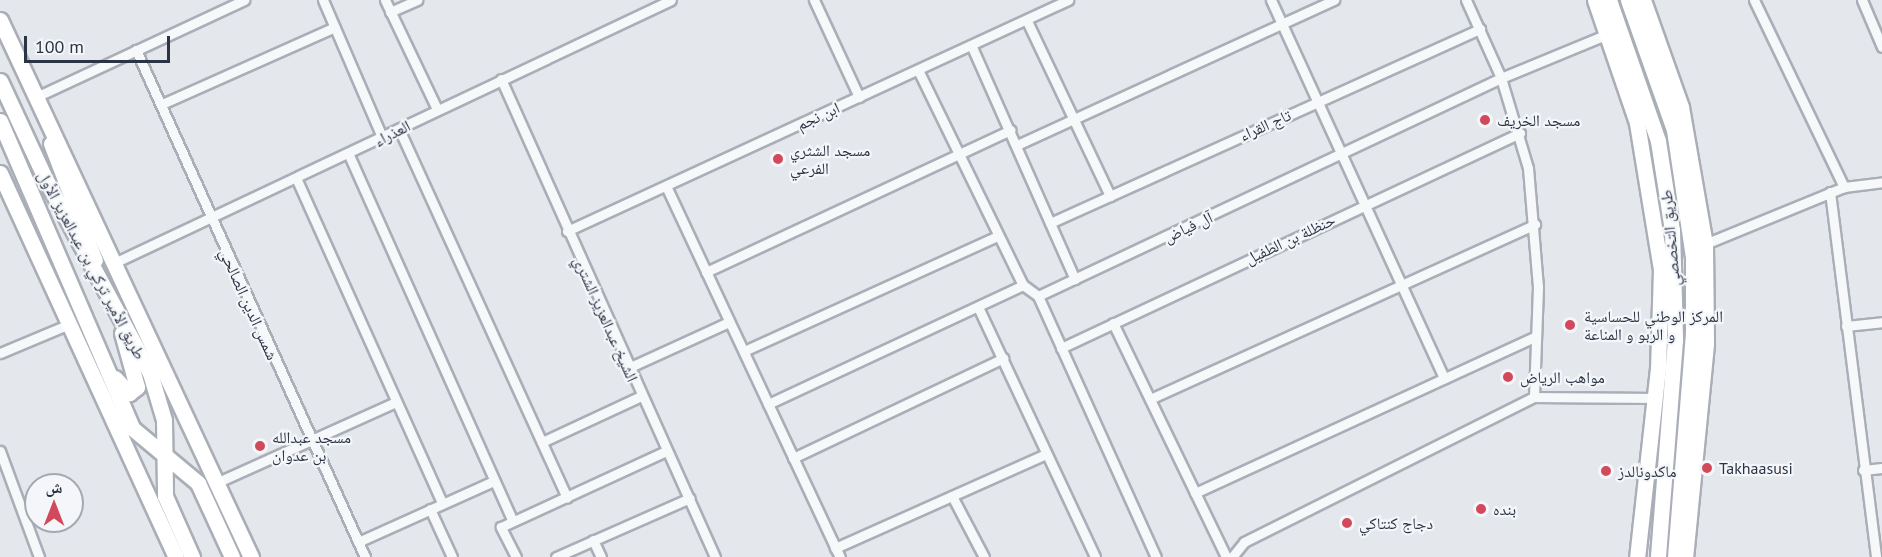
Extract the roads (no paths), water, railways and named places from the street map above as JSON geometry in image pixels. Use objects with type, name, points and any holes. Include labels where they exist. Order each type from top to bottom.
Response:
[{"type":"main road","points":[[1595,0],[1610,33],[1637,123],[1652,198],[1661,269],[1655,398],[1637,557]]},
{"type":"main road","points":[[1633,0],[1681,106],[1705,244],[1706,344],[1685,557]]},
{"type":"main road","name":"طريق التخصصي","points":[[1633,0],[1674,130],[1693,257],[1694,333],[1675,557]]},
{"type":"main road","name":"طريق التخصصي","points":[[1611,3],[1658,141],[1672,230],[1675,340],[1658,557]]},
{"type":"main road","points":[[0,20],[112,264],[218,482],[251,557]]},
{"type":"main road","points":[[0,42],[46,129]]},
{"type":"main road","name":"طريق الأمير تركي بن عبدالعزيز الأول","points":[[0,81],[160,399],[165,496],[192,557]]},
{"type":"main road","name":"طريق الأمير تركي بن عبدالعزيز الأول","points":[[0,121],[24,174],[93,345],[132,428],[198,483],[232,557]]},
{"type":"main road","points":[[0,173],[67,325],[176,557]]},
{"type":"main road","points":[[93,345],[120,386],[133,391],[136,380],[114,304]]},
{"type":"street","points":[[114,304],[46,129],[36,97],[136,50],[225,4],[244,0]]},
{"type":"street","points":[[324,0],[382,136]]},
{"type":"street","points":[[385,0],[437,110]]},
{"type":"street","points":[[390,12],[417,0]]},
{"type":"street","name":"العذراء","points":[[112,264],[297,180],[382,136],[671,0]]},
{"type":"street","points":[[814,0],[859,97]]},
{"type":"street","name":"ابن نجم","points":[[567,231],[859,97],[919,72],[1068,0]]},
{"type":"street","points":[[1271,0],[1444,378]]},
{"type":"street","points":[[1017,145],[1334,0]]},
{"type":"street","points":[[1466,0],[1501,78],[1520,133],[1535,224],[1534,397]]},
{"type":"street","points":[[1754,0],[1844,187]]},
{"type":"street","points":[[1862,0],[1882,46]]},
{"type":"street","points":[[1027,21],[1110,195]]},
{"type":"street","points":[[162,104],[335,27]]},
{"type":"street","name":"تاج القراء","points":[[1050,224],[1480,29]]},
{"type":"street","name":"آل فياض","points":[[1038,296],[1342,155],[1501,78],[1610,33]]},
{"type":"street","points":[[972,47],[1011,130],[1075,279]]},
{"type":"street","name":"شمس الدين الصالحي","points":[[136,50],[162,104],[309,440],[365,557]]},
{"type":"street","points":[[919,72],[957,154],[1023,285],[1038,296],[1156,557]]},
{"type":"street","name":"الشيخ عبدالعزيز الشتري","points":[[501,79],[628,368],[690,498],[715,557]]},
{"type":"street","points":[[399,129],[567,497]]},
{"type":"street","points":[[706,272],[1011,130]]},
{"type":"street","name":"حنظلة بن الطفيل","points":[[1061,348],[1364,204],[1520,133]]},
{"type":"street","points":[[0,137],[24,174]]},
{"type":"street","points":[[349,155],[513,521]]},
{"type":"street","points":[[297,180],[441,502]]},
{"type":"street","points":[[1705,244],[1844,187],[1882,182]]},
{"type":"street","points":[[666,186],[840,557]]},
{"type":"street","points":[[1830,192],[1863,470],[1876,557]]},
{"type":"street","points":[[1150,399],[1535,224]]},
{"type":"street","points":[[744,351],[998,236]]},
{"type":"street","points":[[768,404],[1023,285]]},
{"type":"street","points":[[978,307],[1004,358],[1095,557]]},
{"type":"street","points":[[628,368],[729,322]]},
{"type":"street","points":[[1846,326],[1882,322]]},
{"type":"street","points":[[1113,323],[1226,557]]},
{"type":"street","points":[[0,353],[67,325]]},
{"type":"street","points":[[1195,493],[1536,336]]},
{"type":"street","points":[[793,458],[1004,358]]},
{"type":"street","points":[[542,442],[641,396]]},
{"type":"street","points":[[1232,557],[1244,542],[1534,397],[1655,398]]},
{"type":"street","points":[[218,482],[396,402]]},
{"type":"street","points":[[0,451],[39,557]]},
{"type":"street","points":[[516,557],[501,527],[666,451]]},
{"type":"street","points":[[835,548],[1046,454]]},
{"type":"street","points":[[1863,470],[1882,468]]},
{"type":"street","points":[[358,542],[441,502],[495,481]]},
{"type":"street","points":[[952,496],[984,557]]},
{"type":"street","points":[[556,557],[690,498]]},
{"type":"street","points":[[430,509],[452,557]]},
{"type":"street","points":[[593,540],[601,557]]},
{"type":"place","name":"مسجد الخريف","points":[[1485,120]]},
{"type":"place","name":"مسجد الشثري الفرعي","points":[[778,159]]},
{"type":"place","name":"المركز الوطني للحساسية و الربو و المناعة","points":[[1570,325]]},
{"type":"place","name":"مواهب الرياض","points":[[1508,377]]},
{"type":"place","name":"مسجد عبدالله بن عدوان","points":[[260,446]]},
{"type":"place","name":"Takhaasusi","points":[[1707,468]]},
{"type":"place","name":"ماكدونالدز","points":[[1606,471]]},
{"type":"place","name":"بنده","points":[[1481,509]]},
{"type":"place","name":"دجاج كنتاكي","points":[[1347,523]]}]
